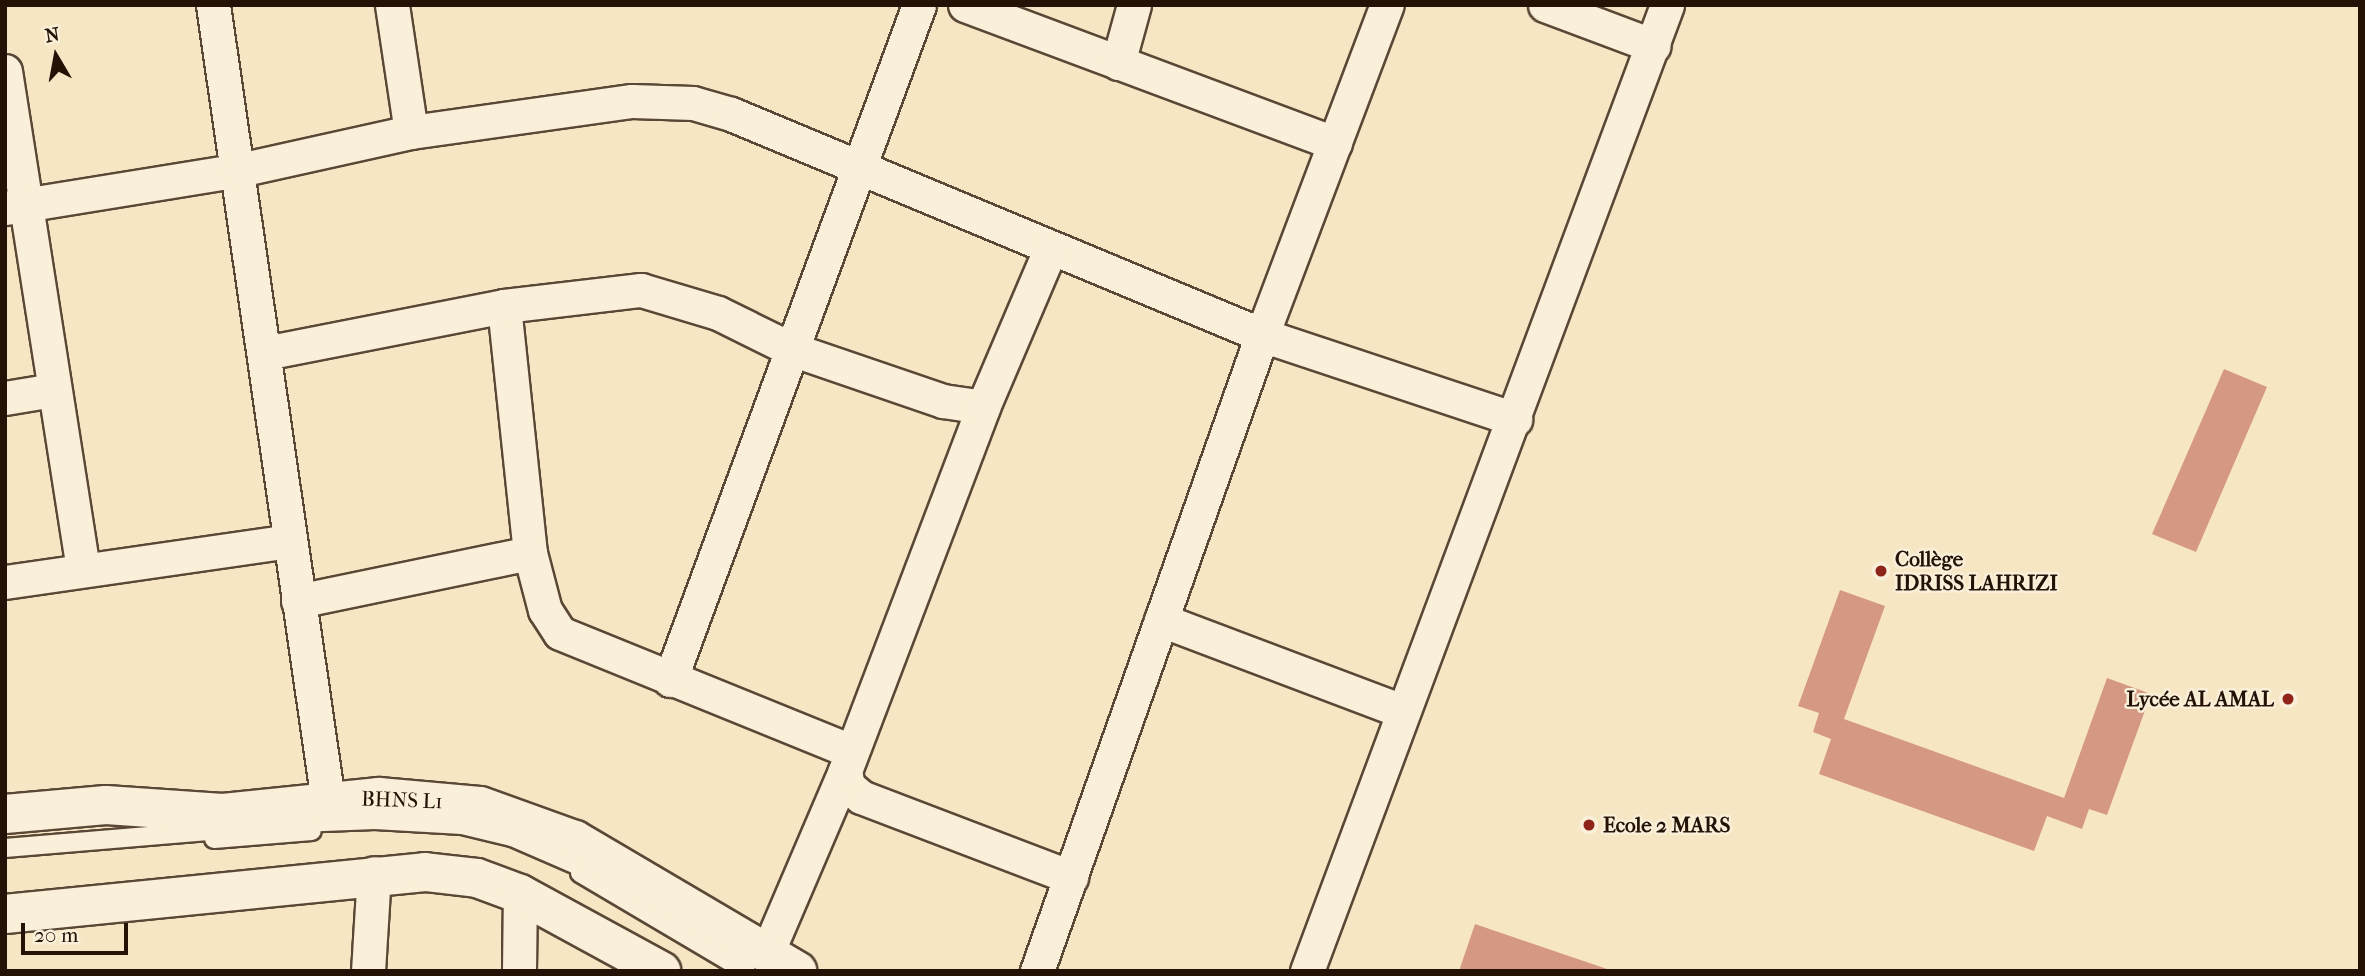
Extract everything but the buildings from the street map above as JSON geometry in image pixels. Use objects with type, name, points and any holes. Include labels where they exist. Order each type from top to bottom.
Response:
[{"type":"street","points":[[212,5],[239,170],[288,541],[328,801]]},
{"type":"street","points":[[392,5],[411,132]]},
{"type":"street","points":[[670,680],[791,349],[861,170],[919,5]]},
{"type":"street","points":[[965,5],[1335,143]]},
{"type":"street","points":[[1118,63],[1134,5]]},
{"type":"street","points":[[1037,971],[1262,335],[1387,5]]},
{"type":"street","points":[[1545,5],[1654,46]]},
{"type":"street","points":[[1307,971],[1402,711],[1515,419],[1667,5]]},
{"type":"street","points":[[5,71],[16,206],[53,390],[83,569]]},
{"type":"street","points":[[16,206],[239,170],[411,132],[664,99],[731,114],[1049,250],[1262,335],[1515,419]]},
{"type":"street","points":[[5,814],[106,805],[223,813],[328,801],[430,798],[529,821],[575,840],[768,966],[983,407],[1049,250]]},
{"type":"street","points":[[265,353],[504,306],[641,290],[718,313],[791,349],[943,401],[983,407]]},
{"type":"street","points":[[504,306],[530,553],[545,610],[560,633],[848,761]]},
{"type":"street","points":[[5,398],[53,390]]},
{"type":"street","points":[[5,582],[288,541]]},
{"type":"street","points":[[298,601],[530,553]]},
{"type":"street","points":[[1161,621],[1402,711]]},
{"type":"street","points":[[848,761],[848,786],[861,797],[1071,877]]},
{"type":"street","points":[[5,914],[374,873],[425,872],[477,878],[520,894],[562,913],[661,971]]},
{"type":"street","points":[[368,971],[374,873]]},
{"type":"street","points":[[519,971],[520,894]]},
{"type":"lane","name":"BHNS L1","points":[[5,848],[303,823],[375,820],[462,825],[512,837],[576,863],[768,966]]},
{"type":"lane","name":"BHNS L1","points":[[5,858],[366,826],[470,832],[562,863],[768,966]]},
{"type":"place","name":"Collège IDRISS LAHRIZI","points":[[1881,571]]},
{"type":"place","name":"Lycée AL AMAL","points":[[2288,699]]},
{"type":"place","name":"Ecole 2 MARS","points":[[1589,825]]}]
